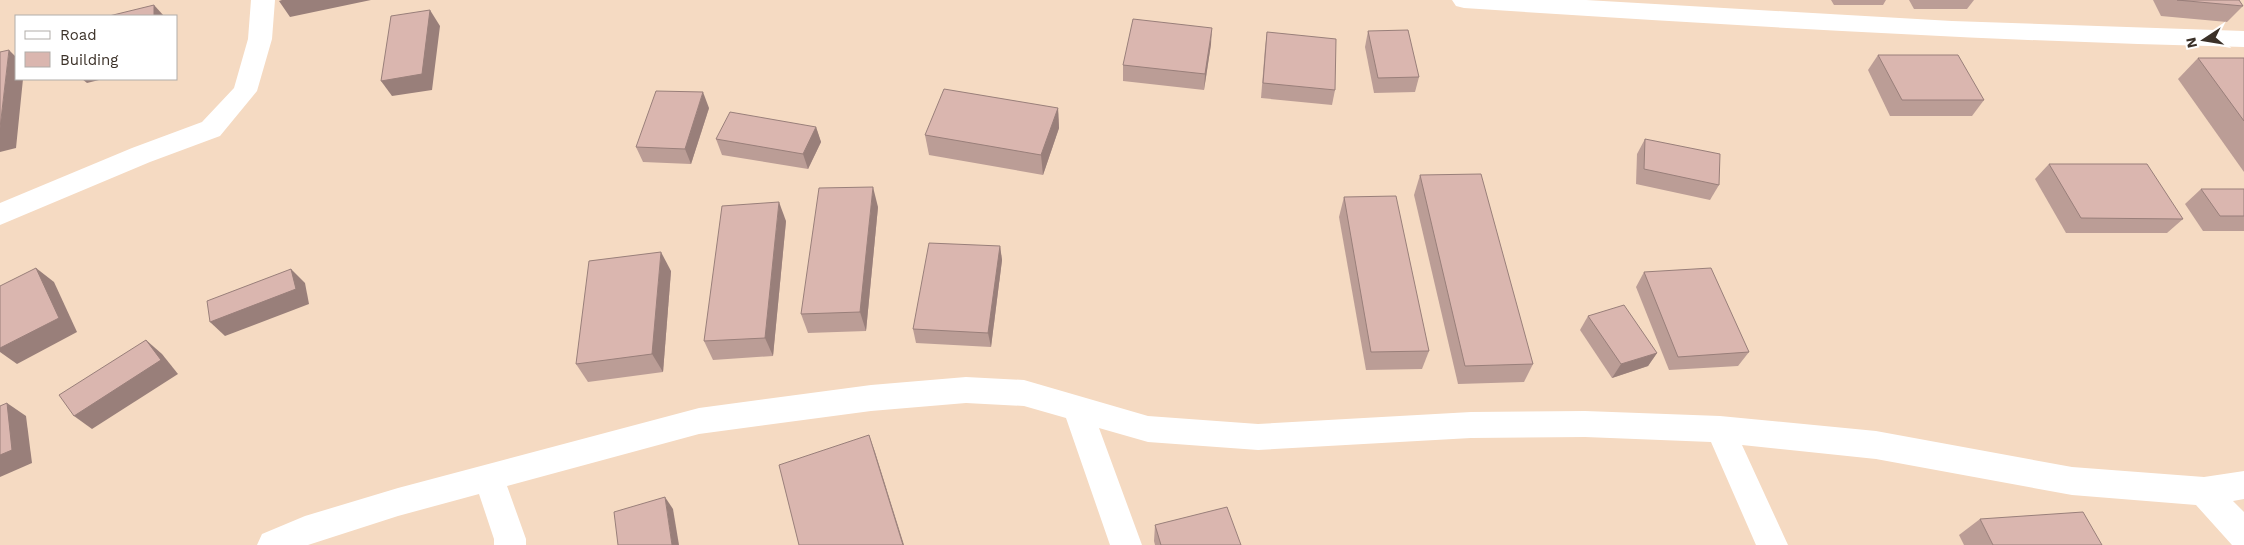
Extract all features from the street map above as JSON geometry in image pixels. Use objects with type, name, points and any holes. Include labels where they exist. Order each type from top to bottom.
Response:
[{"type":"street","points":[[0,215],[30,200],[141,155],[211,130],[245,91],[260,39],[263,0]]},
{"type":"street","points":[[1464,0],[1646,6],[2134,37],[2244,38]]},
{"type":"street","points":[[273,545],[305,531],[699,421],[871,398],[966,390],[1024,393],[1148,429],[1258,437],[1471,425],[1585,424],[1720,429],[1876,446],[2072,482],[2204,491],[2244,485]]},
{"type":"street","points":[[1078,410],[1126,545]]},
{"type":"street","points":[[1720,429],[1772,545]]},
{"type":"street","points":[[490,478],[510,539],[510,545]]},
{"type":"street","points":[[2204,491],[2244,535]]},
{"type":"building","points":[[2177,0],[2239,0],[2243,6]]},
{"type":"building","points":[[154,5],[154,15],[113,15]]},
{"type":"building","points":[[430,10],[422,74],[381,81],[391,16]]},
{"type":"building","points":[[1133,19],[1212,28],[1205,74],[1123,65]]},
{"type":"building","points":[[1408,30],[1419,77],[1378,78],[1368,31]]},
{"type":"building","points":[[1267,32],[1336,39],[1335,90],[1263,83]]},
{"type":"building","points":[[9,50],[0,128],[0,52]]},
{"type":"building","points":[[1878,55],[1958,55],[1984,100],[1902,100]]},
{"type":"building","points":[[2198,58],[2244,58],[2244,121]]},
{"type":"building","points":[[944,89],[1058,108],[1041,155],[925,135]]},
{"type":"building","points":[[656,91],[703,92],[685,149],[636,147]]},
{"type":"building","points":[[730,112],[816,127],[803,154],[716,139]]},
{"type":"building","points":[[1645,139],[1720,154],[1719,185],[1644,169]]},
{"type":"building","points":[[2049,164],[2147,164],[2183,219],[2081,218]]},
{"type":"building","points":[[1481,174],[1533,364],[1465,366],[1420,175]]},
{"type":"building","points":[[873,187],[860,312],[801,314],[819,188]]},
{"type":"building","points":[[2201,189],[2244,189],[2244,216],[2220,216]]},
{"type":"building","points":[[1396,196],[1429,351],[1371,352],[1344,197]]},
{"type":"building","points":[[779,202],[765,338],[704,341],[722,206]]},
{"type":"building","points":[[929,243],[1000,246],[988,333],[913,329]]},
{"type":"building","points":[[661,252],[652,354],[576,364],[589,261]]},
{"type":"building","points":[[36,268],[59,318],[0,348],[0,286]]},
{"type":"building","points":[[1711,268],[1749,352],[1678,357],[1644,272]]},
{"type":"building","points":[[291,269],[296,289],[210,322],[207,301]]},
{"type":"building","points":[[1624,305],[1657,353],[1621,364],[1588,316]]},
{"type":"building","points":[[146,340],[161,360],[74,416],[59,395]]},
{"type":"building","points":[[7,403],[12,450],[0,455],[0,406]]},
{"type":"building","points":[[869,435],[903,545],[799,545],[779,465]]},
{"type":"building","points":[[665,497],[672,545],[618,545],[614,512]]},
{"type":"building","points":[[1227,507],[1241,545],[1161,545],[1155,525]]},
{"type":"building","points":[[2083,512],[2102,545],[1993,545],[1980,519]]}]
